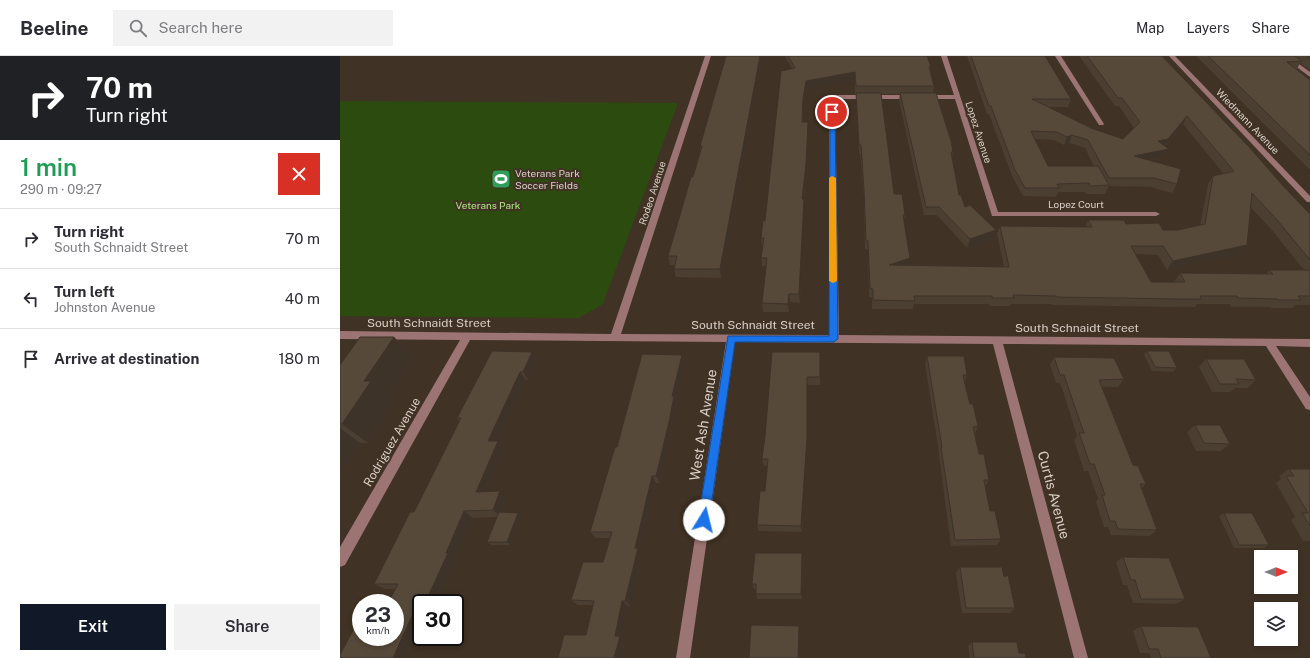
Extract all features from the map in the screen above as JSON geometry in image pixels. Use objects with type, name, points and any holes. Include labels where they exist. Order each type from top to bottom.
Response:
[{"type":"street","name":"Rodeo Avenue","points":[[615,337],[708,56]]},
{"type":"street","name":"Lopez Avenue","points":[[944,56],[995,214]]},
{"type":"street","points":[[1058,56],[1101,124]]},
{"type":"street","name":"Wiedmann Avenue","points":[[1172,56],[1310,200]]},
{"type":"street","points":[[1285,56],[1310,76]]},
{"type":"street","points":[[834,339],[832,97],[957,97]]},
{"type":"street","name":"Lopez Court","points":[[995,214],[1156,214]]},
{"type":"street","name":"South Schnaidt Street","points":[[340,335],[1310,343]]},
{"type":"street","name":"Rodriguez Avenue","points":[[340,560],[467,336]]},
{"type":"street","name":"West Ash Avenue","points":[[682,658],[731,338]]},
{"type":"street","name":"Curtis Avenue","points":[[997,340],[1081,658]]},
{"type":"street","points":[[1268,342],[1310,406]]},
{"type":"green space","name":"Veterans Park","points":[[340,101],[678,103],[603,304],[579,318],[340,316]]},
{"type":"building","points":[[726,56],[760,56],[720,269],[674,269],[677,256],[668,256],[691,177],[693,177],[702,146],[700,146]]},
{"type":"building","points":[[788,56],[927,56],[931,67],[929,67],[934,86],[856,86],[855,72],[806,81],[803,99],[802,122],[808,122],[806,164],[802,199],[804,199],[799,294],[789,294],[788,304],[762,303],[767,258],[761,258],[764,238],[761,238],[763,221],[765,221],[781,71],[795,68]]},
{"type":"building","points":[[971,56],[1045,56],[1071,99],[1032,99],[1091,128],[1123,139],[1140,122],[1122,98],[1118,98],[1087,56],[1162,56],[1250,148],[1310,214],[1310,260],[1278,221],[1252,193],[1247,245],[1173,261],[1163,246],[1131,246],[1151,282],[1185,282],[1180,273],[1273,274],[1269,270],[1310,270],[1310,296],[1298,296],[1301,300],[1238,298],[1237,296],[1200,296],[1201,299],[1179,299],[1013,295],[1014,298],[992,298],[992,296],[914,296],[915,301],[873,300],[873,289],[870,288],[868,241],[866,240],[861,145],[859,145],[856,93],[881,93],[894,194],[902,194],[905,215],[903,215],[910,258],[889,265],[1009,267],[1000,226],[1092,227],[1088,220],[1124,220],[1126,224],[1159,223],[1163,230],[1178,230],[1205,224],[1213,176],[1234,171],[1187,116],[1168,139],[1158,141],[1169,149],[1134,156],[1181,169],[1177,184],[1154,178],[1109,178],[1088,140],[1072,135],[1067,137],[1057,132],[1031,131],[1048,166],[1098,166],[1109,185],[1090,186],[1089,183],[1057,184],[1059,188],[1025,188],[1015,170],[991,106],[989,106]]},
{"type":"building","points":[[1208,56],[1295,56],[1302,61],[1287,62],[1310,80],[1310,155]]},
{"type":"building","points":[[900,93],[936,93],[951,141],[953,152],[951,152],[959,195],[961,195],[965,207],[970,205],[996,230],[970,239],[939,207],[926,207]]},
{"type":"building","points":[[360,337],[394,337],[364,381],[371,381],[342,424],[340,424],[340,365]]},
{"type":"building","points":[[492,351],[532,352],[523,372],[520,372],[488,441],[498,441],[476,492],[500,491],[493,510],[464,511],[446,553],[448,553],[429,594],[412,594],[412,616],[404,634],[404,594],[393,594],[398,584],[374,584],[410,512],[414,512],[461,418],[457,418]]},
{"type":"building","points":[[1147,351],[1169,351],[1177,368],[1155,367]]},
{"type":"building","points":[[772,352],[820,352],[820,377],[807,377],[807,437],[801,526],[757,525],[760,491],[765,491],[768,459],[762,459]]},
{"type":"building","points":[[642,354],[682,355],[672,396],[674,396],[669,422],[656,476],[652,476],[635,548],[638,548],[625,601],[622,601],[615,636],[620,636],[614,658],[558,658],[564,635],[586,635],[594,601],[571,600],[583,562],[603,562],[612,532],[590,532],[615,447],[617,447]]},
{"type":"building","points":[[927,356],[964,356],[967,375],[963,375],[970,404],[973,404],[978,426],[973,427],[979,454],[984,454],[989,480],[984,480],[990,511],[995,511],[1001,539],[955,540]]},
{"type":"building","points":[[1054,357],[1114,358],[1124,379],[1099,380],[1133,465],[1138,466],[1146,484],[1140,484],[1157,530],[1118,529],[1115,521],[1110,521],[1102,495],[1105,495],[1094,464],[1090,464],[1079,433],[1084,433],[1064,375],[1060,375]]},
{"type":"building","points":[[1206,359],[1244,359],[1256,380],[1236,379],[1239,384],[1220,384]]},
{"type":"building","points":[[1195,425],[1220,425],[1230,444],[1204,443]]},
{"type":"building","points":[[1289,469],[1310,469],[1310,526],[1302,513],[1308,513],[1286,476],[1294,476]]},
{"type":"building","points":[[499,512],[518,513],[507,542],[487,542]]},
{"type":"building","points":[[1224,513],[1252,513],[1269,545],[1239,545]]},
{"type":"building","points":[[755,553],[802,553],[801,594],[756,594],[756,584],[752,584]]},
{"type":"building","points":[[1123,557],[1169,558],[1185,599],[1141,599],[1135,580],[1131,580]]},
{"type":"building","points":[[960,567],[1002,567],[1004,577],[1008,575],[1015,608],[966,608]]},
{"type":"building","points":[[751,625],[799,626],[798,658],[749,658]]},
{"type":"building","points":[[1141,626],[1198,627],[1211,658],[1161,658],[1158,649],[1149,649]]},
{"type":"building","points":[[352,632],[352,646],[398,646],[393,658],[340,658],[340,655]]},
{"type":"building","points":[[972,642],[1017,642],[1019,653],[1025,653],[1026,658],[974,658]]},
{"type":"slow traffic","points":[[832,178],[833,281]]},
{"type":"place","name":"Veterans Park Soccer Fields","points":[[501,179]]},
{"type":"route","points":[[704,520],[731,338],[834,339],[832,112]]}]
